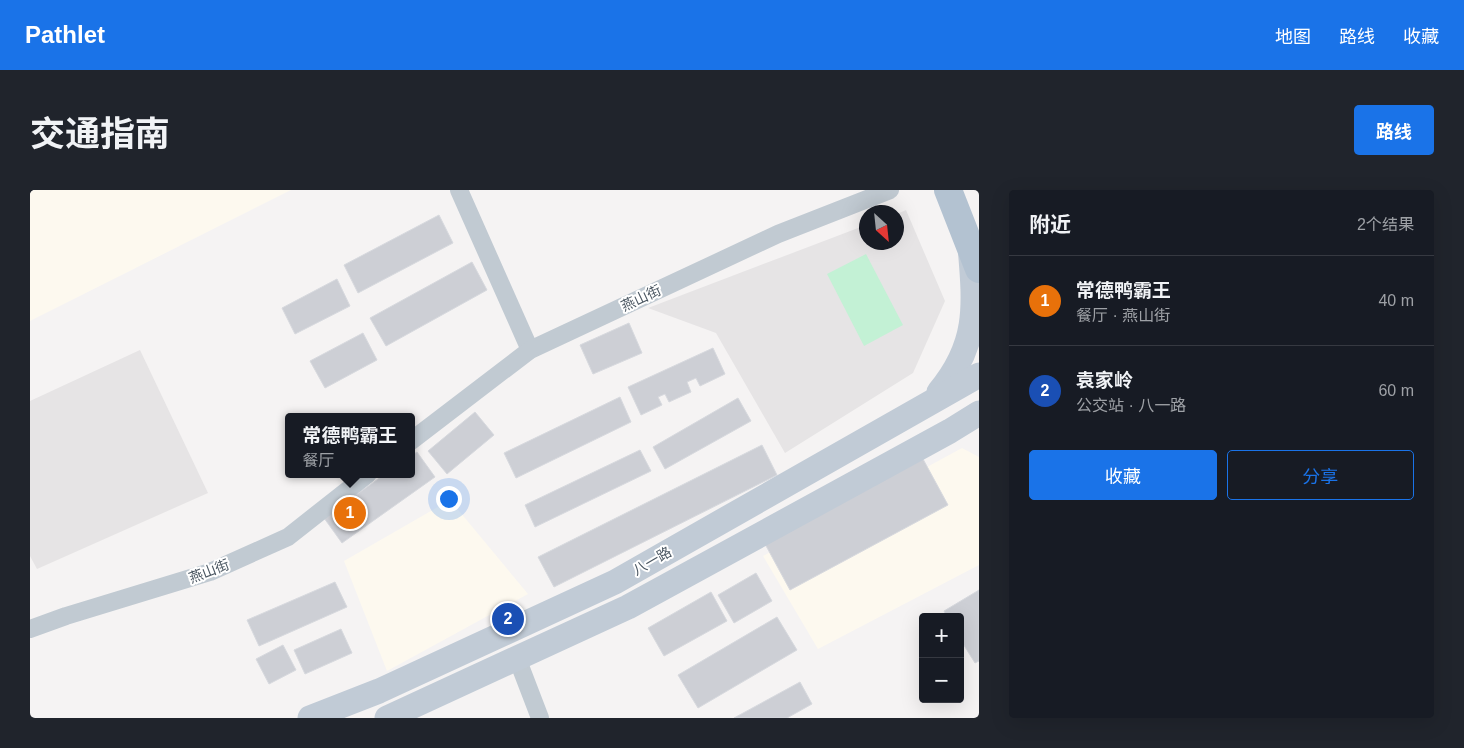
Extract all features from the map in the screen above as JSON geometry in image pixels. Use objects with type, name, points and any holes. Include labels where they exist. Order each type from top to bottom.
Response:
[{"type":"main road","points":[[948,190],[979,269]]},
{"type":"main road","points":[[925,405],[940,392],[960,366],[971,332],[974,302],[970,244]]},
{"type":"main road","name":"八一路","points":[[310,718],[380,691],[615,582],[979,375]]},
{"type":"main road","name":"八一路","points":[[387,718],[628,607],[979,413]]},
{"type":"main road","points":[[939,436],[979,432]]},
{"type":"street","points":[[459,190],[530,350]]},
{"type":"street","name":"燕山街","points":[[415,438],[530,350],[778,234],[890,190]]},
{"type":"street","name":"燕山街","points":[[30,629],[66,616],[210,572],[288,537],[363,478]]},
{"type":"street","points":[[517,658],[540,718]]},
{"type":"shaded area","points":[[30,190],[291,190],[30,321]]},
{"type":"shaded area","points":[[906,210],[945,301],[913,373],[785,453],[716,333],[648,308],[859,228],[859,250],[904,250],[904,211]]},
{"type":"shaded area","points":[[140,350],[208,493],[37,569],[30,556],[30,401]]},
{"type":"shaded area","points":[[962,448],[979,457],[979,565],[818,649],[763,556]]},
{"type":"shaded area","points":[[450,500],[528,594],[387,671],[344,561]]},
{"type":"green space","points":[[866,254],[903,325],[864,346],[827,274]]},
{"type":"building","points":[[439,215],[453,243],[358,293],[344,265]]},
{"type":"building","points":[[472,262],[487,290],[386,346],[370,318]]},
{"type":"building","points":[[337,279],[350,306],[295,334],[282,308]]},
{"type":"building","points":[[629,323],[642,353],[593,374],[580,345]]},
{"type":"building","points":[[363,333],[377,360],[325,388],[310,361]]},
{"type":"building","points":[[713,348],[725,374],[700,386],[696,378],[687,382],[691,392],[669,402],[665,394],[658,397],[662,405],[641,415],[628,387]]},
{"type":"building","points":[[620,397],[631,422],[516,478],[504,453]]},
{"type":"building","points":[[738,398],[751,421],[665,469],[653,447]]},
{"type":"building","points":[[475,412],[494,435],[447,474],[428,451]]},
{"type":"building","points":[[762,445],[777,475],[554,587],[538,557]]},
{"type":"building","points":[[640,450],[651,471],[535,527],[525,505]]},
{"type":"building","points":[[417,452],[435,477],[342,543],[324,518],[379,478],[415,478],[415,453]]},
{"type":"building","points":[[923,459],[948,505],[790,590],[765,544]]},
{"type":"building","points":[[756,573],[772,601],[734,623],[718,595]]},
{"type":"building","points":[[335,582],[347,607],[259,646],[247,620]]},
{"type":"building","points":[[979,590],[979,661],[975,663],[964,645],[964,613],[945,613],[944,611]]},
{"type":"building","points":[[711,592],[727,621],[664,656],[648,628]]},
{"type":"building","points":[[777,617],[797,650],[698,708],[678,675]]},
{"type":"building","points":[[341,629],[352,653],[305,674],[294,650]]},
{"type":"building","points":[[283,645],[296,670],[269,684],[256,659]]},
{"type":"building","points":[[800,682],[812,704],[787,718],[734,718]]},
{"type":"place","name":"常德鸭霸王","points":[[350,513]]},
{"type":"place","name":"袁家岭","points":[[508,619]]}]
